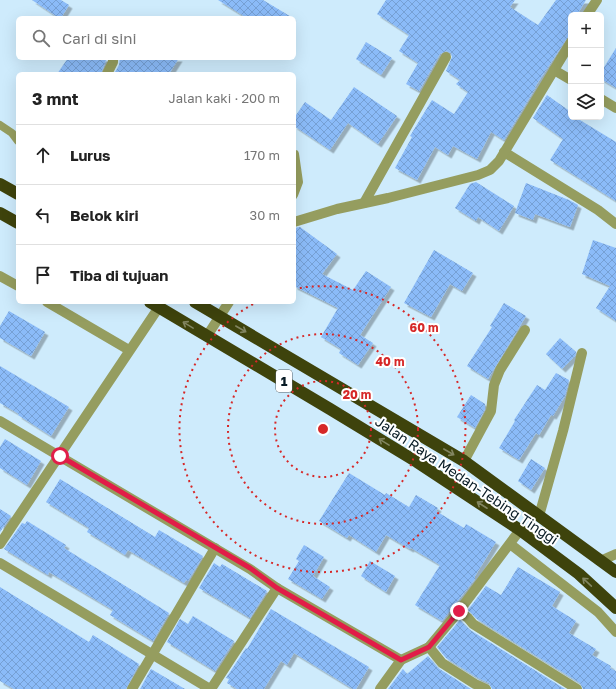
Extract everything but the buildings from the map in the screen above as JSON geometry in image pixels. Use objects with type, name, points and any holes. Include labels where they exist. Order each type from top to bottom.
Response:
[{"type":"highway","points":[[0,184],[16,193]]},
{"type":"highway","points":[[0,212],[16,222]]},
{"type":"highway","name":"Jalan Raya Medan-Tebing Tinggi","points":[[198,304],[464,461],[616,572]]},
{"type":"highway","name":"Jalan Raya Medan-Tebing Tinggi","points":[[155,305],[397,450],[520,530],[579,574],[616,608]]},
{"type":"street","points":[[589,12],[597,0]]},
{"type":"street","points":[[296,221],[337,209],[478,175],[490,170],[499,160],[568,47]]},
{"type":"street","points":[[364,203],[446,56]]},
{"type":"street","points":[[108,72],[113,60]]},
{"type":"street","points":[[554,70],[568,78]]},
{"type":"street","points":[[604,101],[616,108]]},
{"type":"street","points":[[504,152],[598,210],[616,224]]},
{"type":"street","points":[[0,276],[16,285]]},
{"type":"street","points":[[50,304],[130,350]]},
{"type":"street","points":[[207,336],[228,304]]},
{"type":"street","points":[[0,544],[130,350],[155,305]]},
{"type":"street","points":[[464,461],[491,411],[494,385],[500,370],[525,330]]},
{"type":"street","points":[[540,516],[558,452],[582,353]]},
{"type":"street","points":[[0,421],[250,568],[277,588],[401,660]]},
{"type":"street","points":[[380,689],[401,660],[429,647],[459,611],[520,530]]},
{"type":"street","points":[[510,544],[598,612],[616,632]]},
{"type":"street","points":[[132,689],[215,548]]},
{"type":"street","points":[[600,561],[616,554]]},
{"type":"street","points":[[0,563],[211,689],[277,588]]},
{"type":"street","points":[[459,611],[473,624],[577,689]]},
{"type":"street","points":[[429,647],[442,663],[472,686],[486,689]]},
{"type":"lane","points":[[0,124],[12,133],[16,138]]},
{"type":"lane","points":[[296,161],[299,182],[296,190]]},
{"type":"route","points":[[60,456],[250,568],[277,588],[401,660],[429,647],[459,611]]}]
